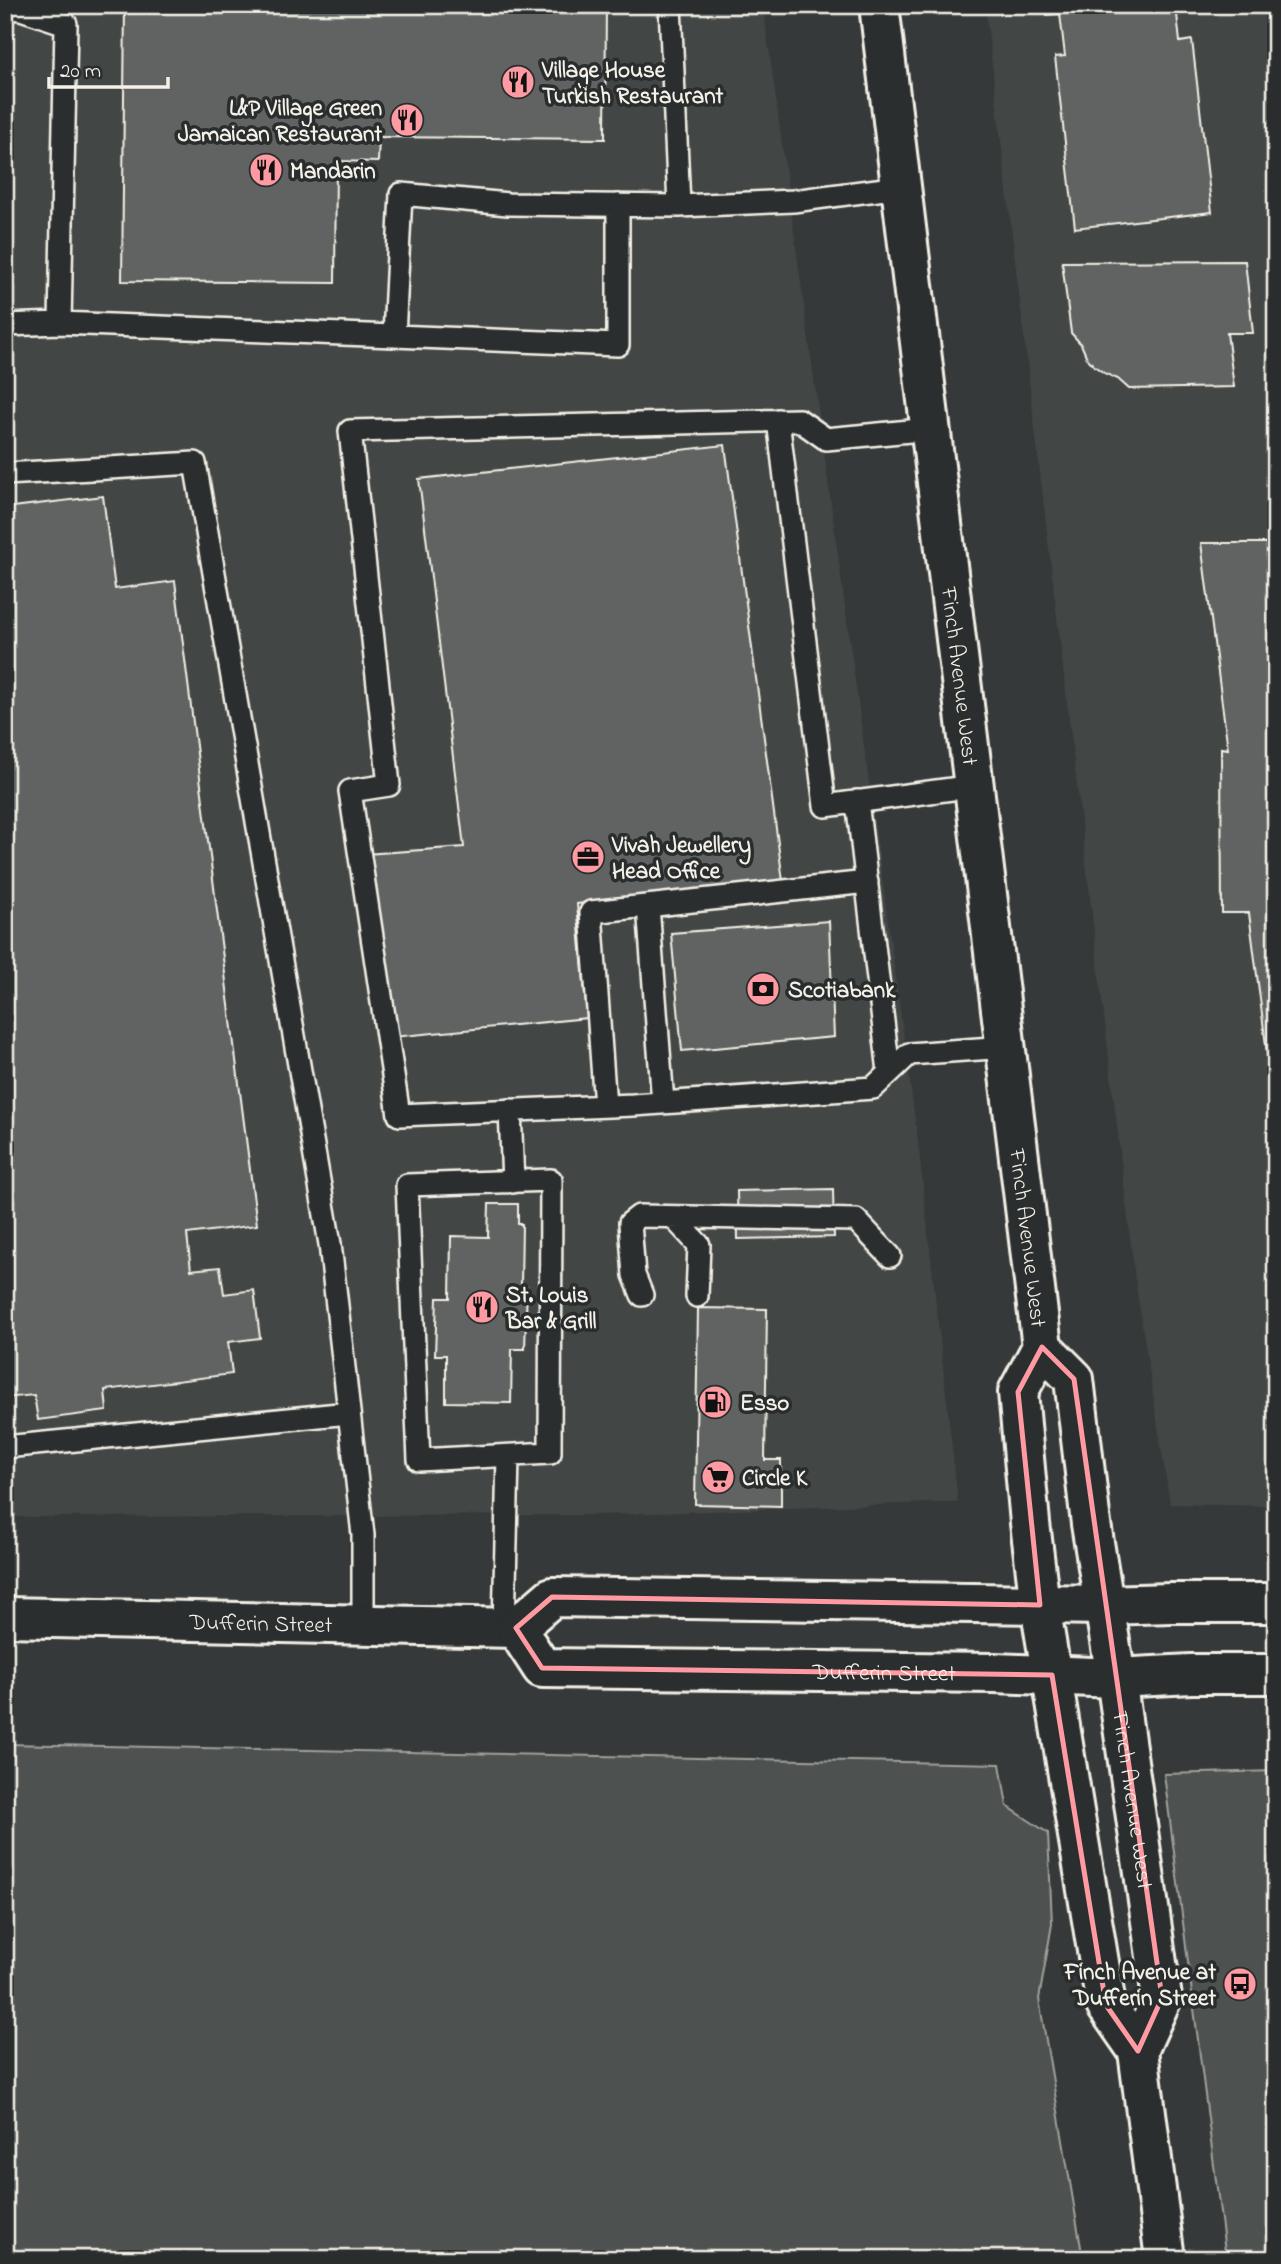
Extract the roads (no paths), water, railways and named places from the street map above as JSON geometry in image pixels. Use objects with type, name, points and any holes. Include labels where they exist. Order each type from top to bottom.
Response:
[{"type":"main road","name":"Finch Avenue West","points":[[879,5],[1042,1347],[1018,1392],[1040,1605],[1106,2005],[1138,2051],[1165,2259]]},
{"type":"main road","name":"Finch Avenue West","points":[[1042,1347],[1073,1379],[1162,1998],[1138,2051]]},
{"type":"main road","points":[[510,1628],[552,1597],[1040,1605],[1276,1603]]},
{"type":"main road","name":"Dufferin Street","points":[[5,1618],[510,1628],[542,1668],[1116,1678],[1191,1674],[1276,1674]]},
{"type":"lane","points":[[670,5],[679,206]]},
{"type":"lane","points":[[5,8],[21,9],[66,24],[60,323]]},
{"type":"lane","points":[[394,336],[401,194],[508,204],[679,206],[793,201],[900,187]]},
{"type":"lane","points":[[5,325],[60,323],[618,345],[618,205]]},
{"type":"lane","points":[[778,420],[825,806],[974,786]]},
{"type":"lane","points":[[931,429],[826,439],[799,420],[350,430],[389,785],[350,791],[399,1115],[663,1103],[873,1087],[909,1054],[1006,1047]]},
{"type":"lane","points":[[5,474],[195,463],[330,1244],[363,1535],[363,1625]]},
{"type":"lane","points":[[857,801],[889,1072]]},
{"type":"lane","points":[[605,1106],[590,912],[867,881]]},
{"type":"lane","points":[[648,906],[663,1103]]},
{"type":"lane","points":[[510,1110],[513,1182]]},
{"type":"lane","points":[[551,1180],[550,1453],[508,1455],[419,1460],[407,1185],[551,1180]]},
{"type":"lane","points":[[642,1295],[634,1275],[630,1223],[639,1216],[856,1220],[890,1256]]},
{"type":"lane","points":[[673,1217],[699,1245],[697,1296]]},
{"type":"lane","points":[[5,1447],[349,1413]]},
{"type":"lane","points":[[508,1455],[510,1628]]},
{"type":"place","name":"Village House Turkish Restaurant","points":[[518,82]]},
{"type":"place","name":"L&P Village Green Jamaican Restaurant","points":[[407,120]]},
{"type":"place","name":"Mandarin","points":[[266,170]]},
{"type":"place","name":"Vivah Jewellery Head Office","points":[[588,857]]},
{"type":"place","name":"Scotiabank","points":[[763,989]]},
{"type":"place","name":"St. Louis Bar & Grill","points":[[482,1307]]},
{"type":"place","name":"Esso","points":[[715,1402]]},
{"type":"place","name":"Circle K","points":[[718,1477]]},
{"type":"place","name":"Finch Avenue at Dufferin Street","points":[[1240,1984]]}]
